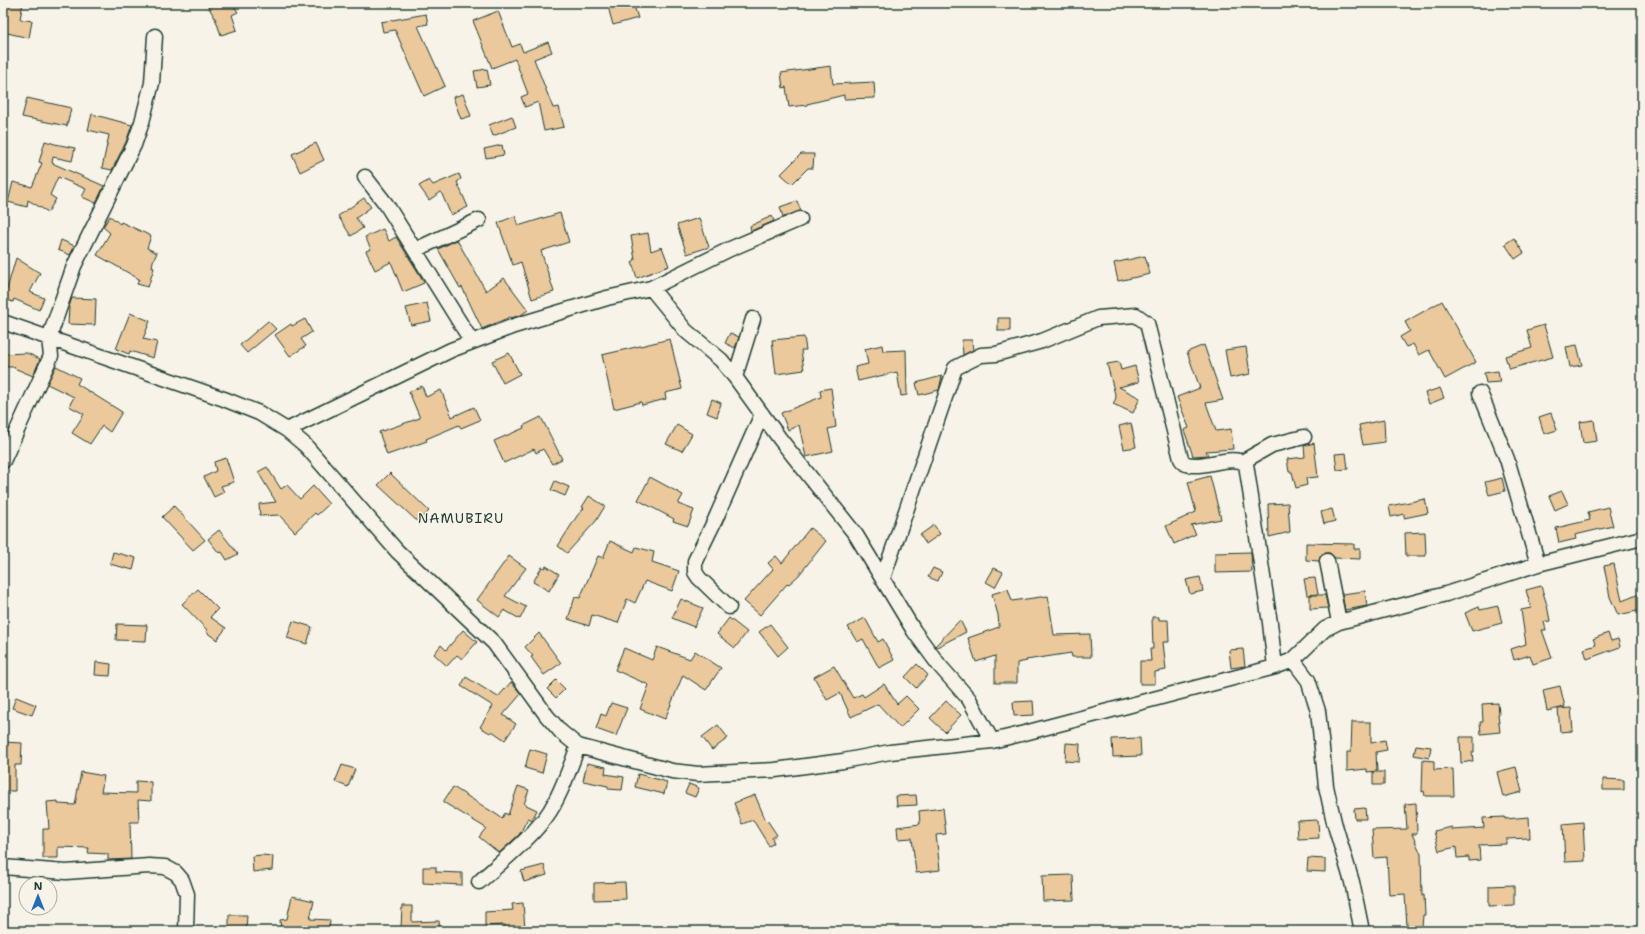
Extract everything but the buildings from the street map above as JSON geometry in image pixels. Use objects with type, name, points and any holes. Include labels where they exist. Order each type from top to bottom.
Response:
[{"type":"street","points":[[3,461],[51,356],[49,338],[74,266],[137,137],[152,83],[155,36]]},
{"type":"street","points":[[365,177],[386,204],[472,342]]},
{"type":"street","points":[[287,430],[450,350],[514,326],[599,300],[651,288],[730,249],[800,219]]},
{"type":"street","points":[[415,250],[479,220]]},
{"type":"street","points":[[651,288],[686,331],[721,360],[736,377],[762,414],[856,535],[914,631],[939,665],[969,699],[992,741]]},
{"type":"street","points":[[883,578],[955,368],[981,355],[996,354],[1042,341],[1098,318],[1136,316],[1147,323],[1181,459],[1184,463],[1195,465],[1236,460],[1246,464],[1270,623],[1275,667]]},
{"type":"street","points":[[736,377],[753,319]]},
{"type":"street","points":[[3,322],[224,398],[259,413],[287,430],[305,445],[397,551],[494,643],[560,732],[578,746],[672,771],[698,774],[775,770],[890,752],[992,741],[1275,667],[1294,660],[1325,629],[1339,622],[1446,594],[1538,564],[1642,538]]},
{"type":"street","points":[[1480,392],[1508,459],[1538,564]]},
{"type":"street","points":[[729,607],[699,578],[694,568],[695,561],[762,414]]},
{"type":"street","points":[[1242,462],[1272,445],[1304,437]]},
{"type":"street","points":[[1327,561],[1339,622]]},
{"type":"street","points":[[1294,660],[1308,680],[1318,711],[1326,786],[1334,822],[1352,882],[1362,931]]},
{"type":"street","points":[[479,882],[537,827],[550,811],[578,746]]},
{"type":"street","points":[[3,867],[66,872],[150,866],[164,867],[176,873],[182,880],[187,894],[186,931]]},
{"type":"district","name":"NAMUBIRU","points":[[461,518]]}]
